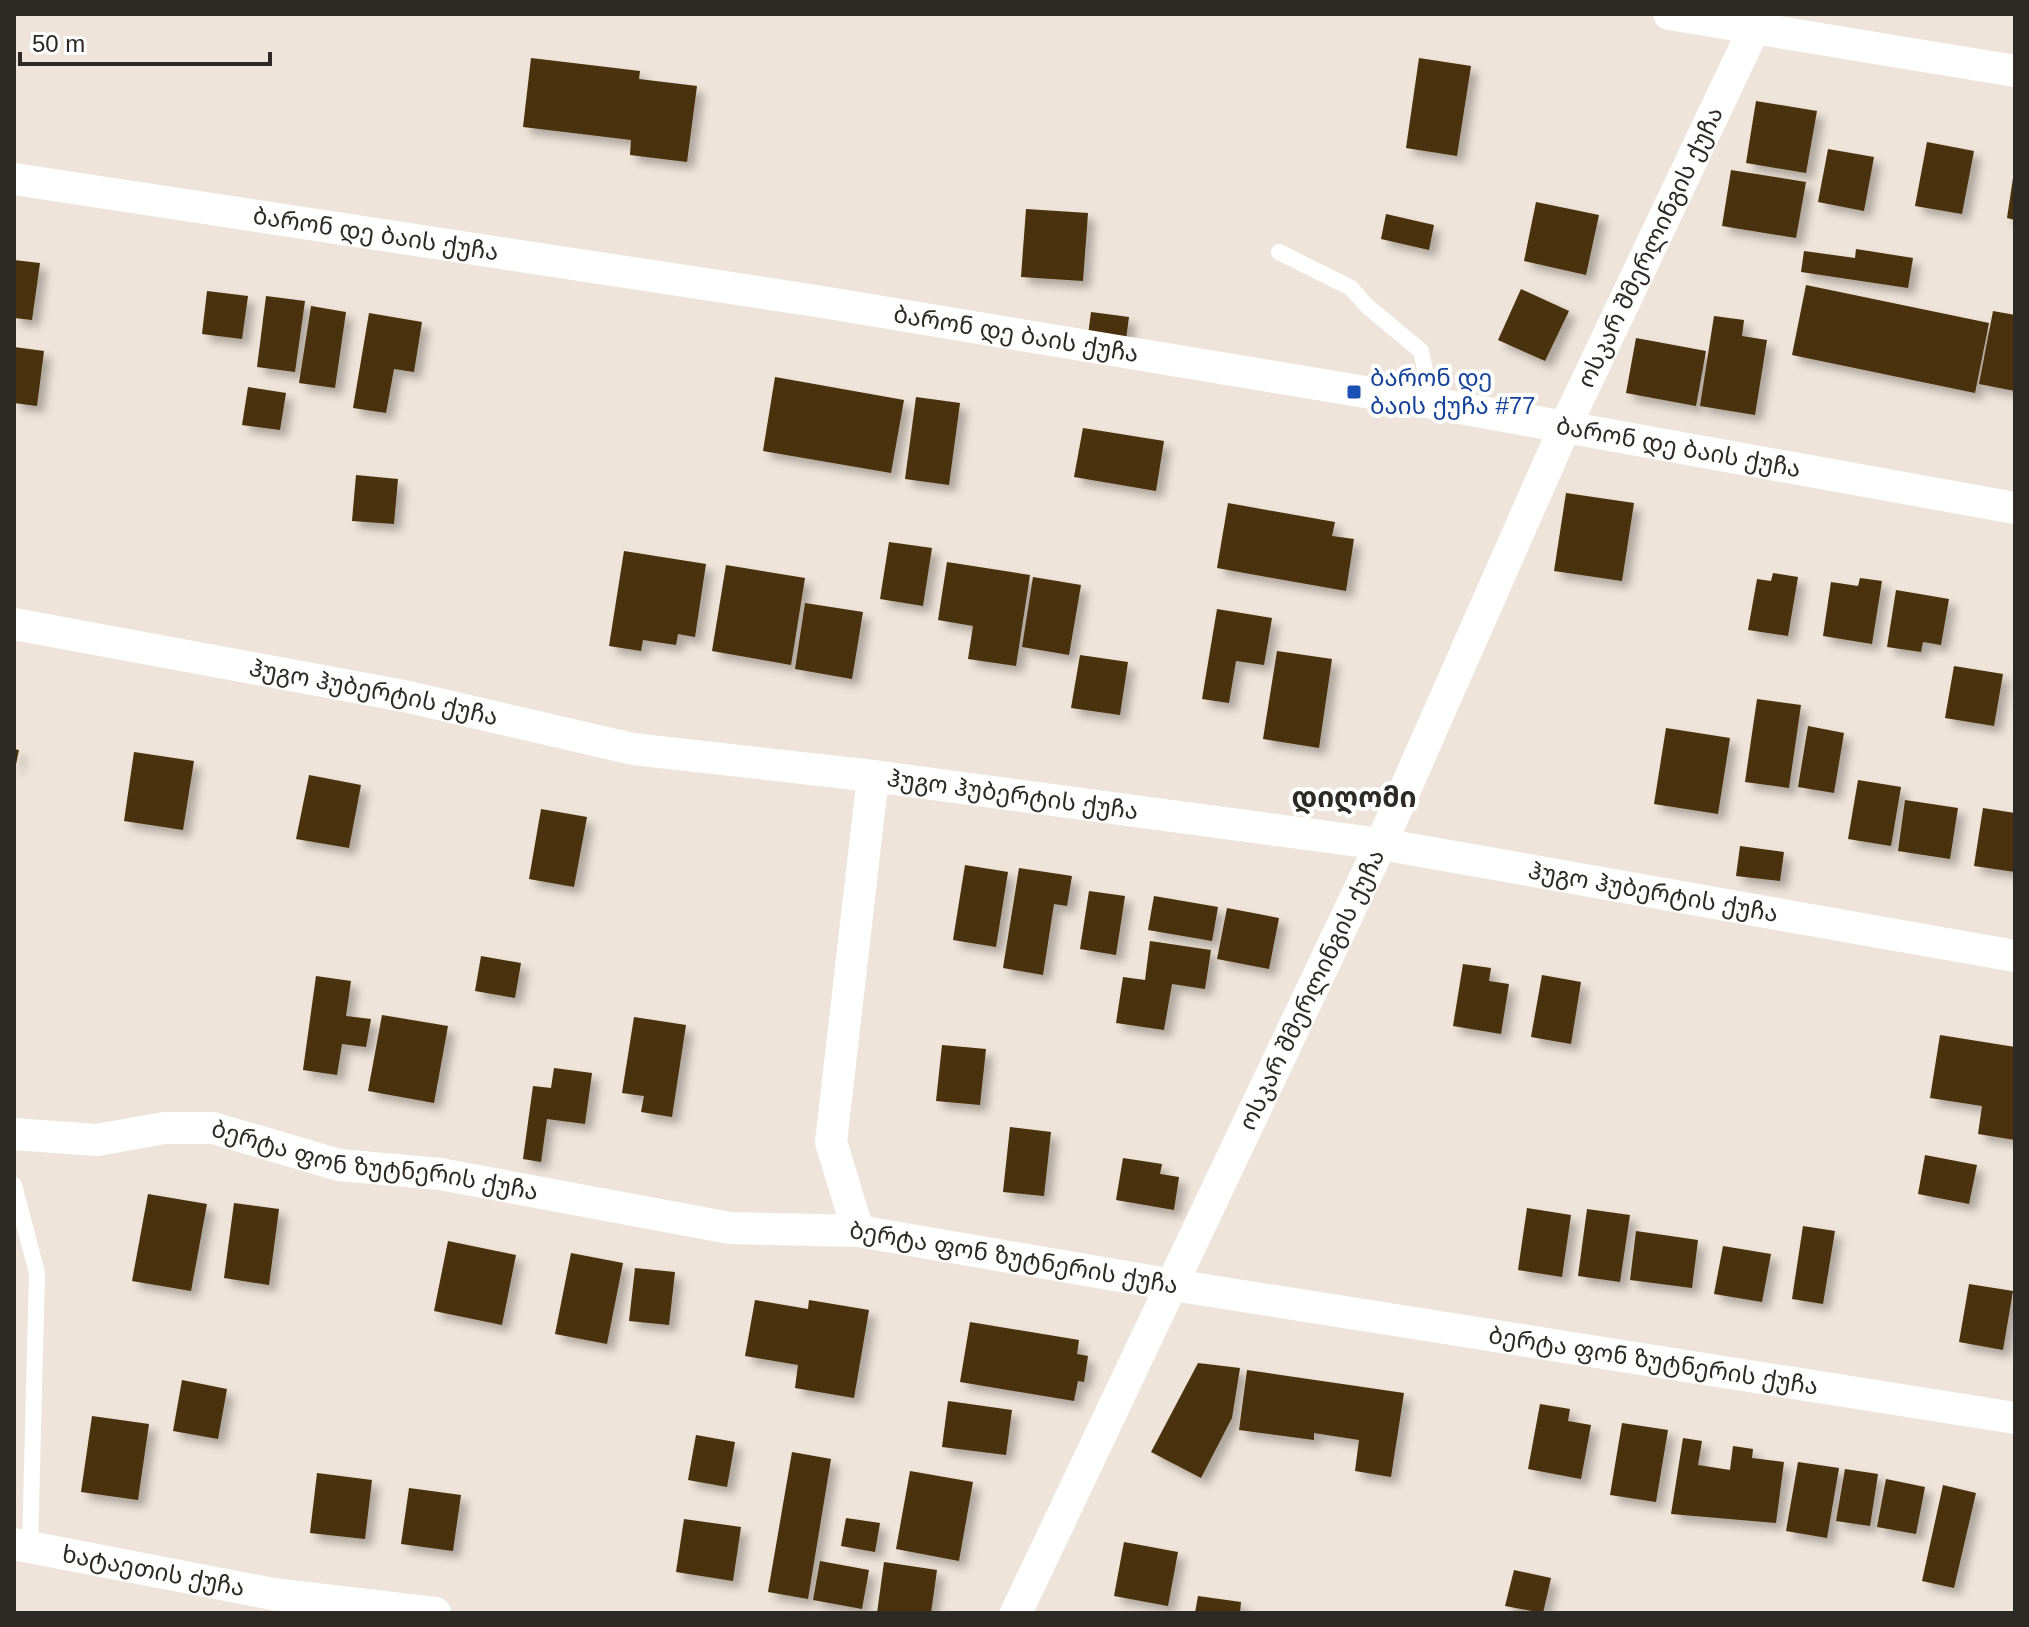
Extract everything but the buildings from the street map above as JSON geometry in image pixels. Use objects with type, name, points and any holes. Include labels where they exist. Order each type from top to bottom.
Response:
[{"type":"street","points":[[1669,14],[1758,21],[2015,71]]},
{"type":"street","name":"ოსკარ შმერლინგის ქუჩა","points":[[1016,1613],[1381,844],[1564,429],[1758,21]]},
{"type":"street","name":"ბარონ დე ბაის ქუჩა","points":[[14,179],[810,300],[1432,403],[2015,508]]},
{"type":"street","name":"ჰუგო ჰუბერტის ქუჩა","points":[[14,624],[404,696],[633,749],[873,776],[1381,844],[2015,956]]},
{"type":"street","points":[[858,1231],[831,1142],[873,776]]},
{"type":"street","name":"ბერტა ფონ ზუტნერის ქუჩა","points":[[14,1134],[97,1140],[164,1128],[213,1128],[339,1165],[440,1174],[730,1228],[858,1231],[1173,1285],[2015,1418]]},
{"type":"street","name":"ხატაეთის ქუჩა","points":[[22,1546],[273,1594],[435,1613]]},
{"type":"lane","points":[[1279,252],[1351,288],[1421,351],[1432,403]]},
{"type":"lane","points":[[14,1185],[37,1273],[22,1546]]},
{"type":"place","name":"ბარონ დე ბაის ქუჩა #77","points":[[1354,392]]},
{"type":"district","name":"დიღომი","points":[[1354,797]]}]
